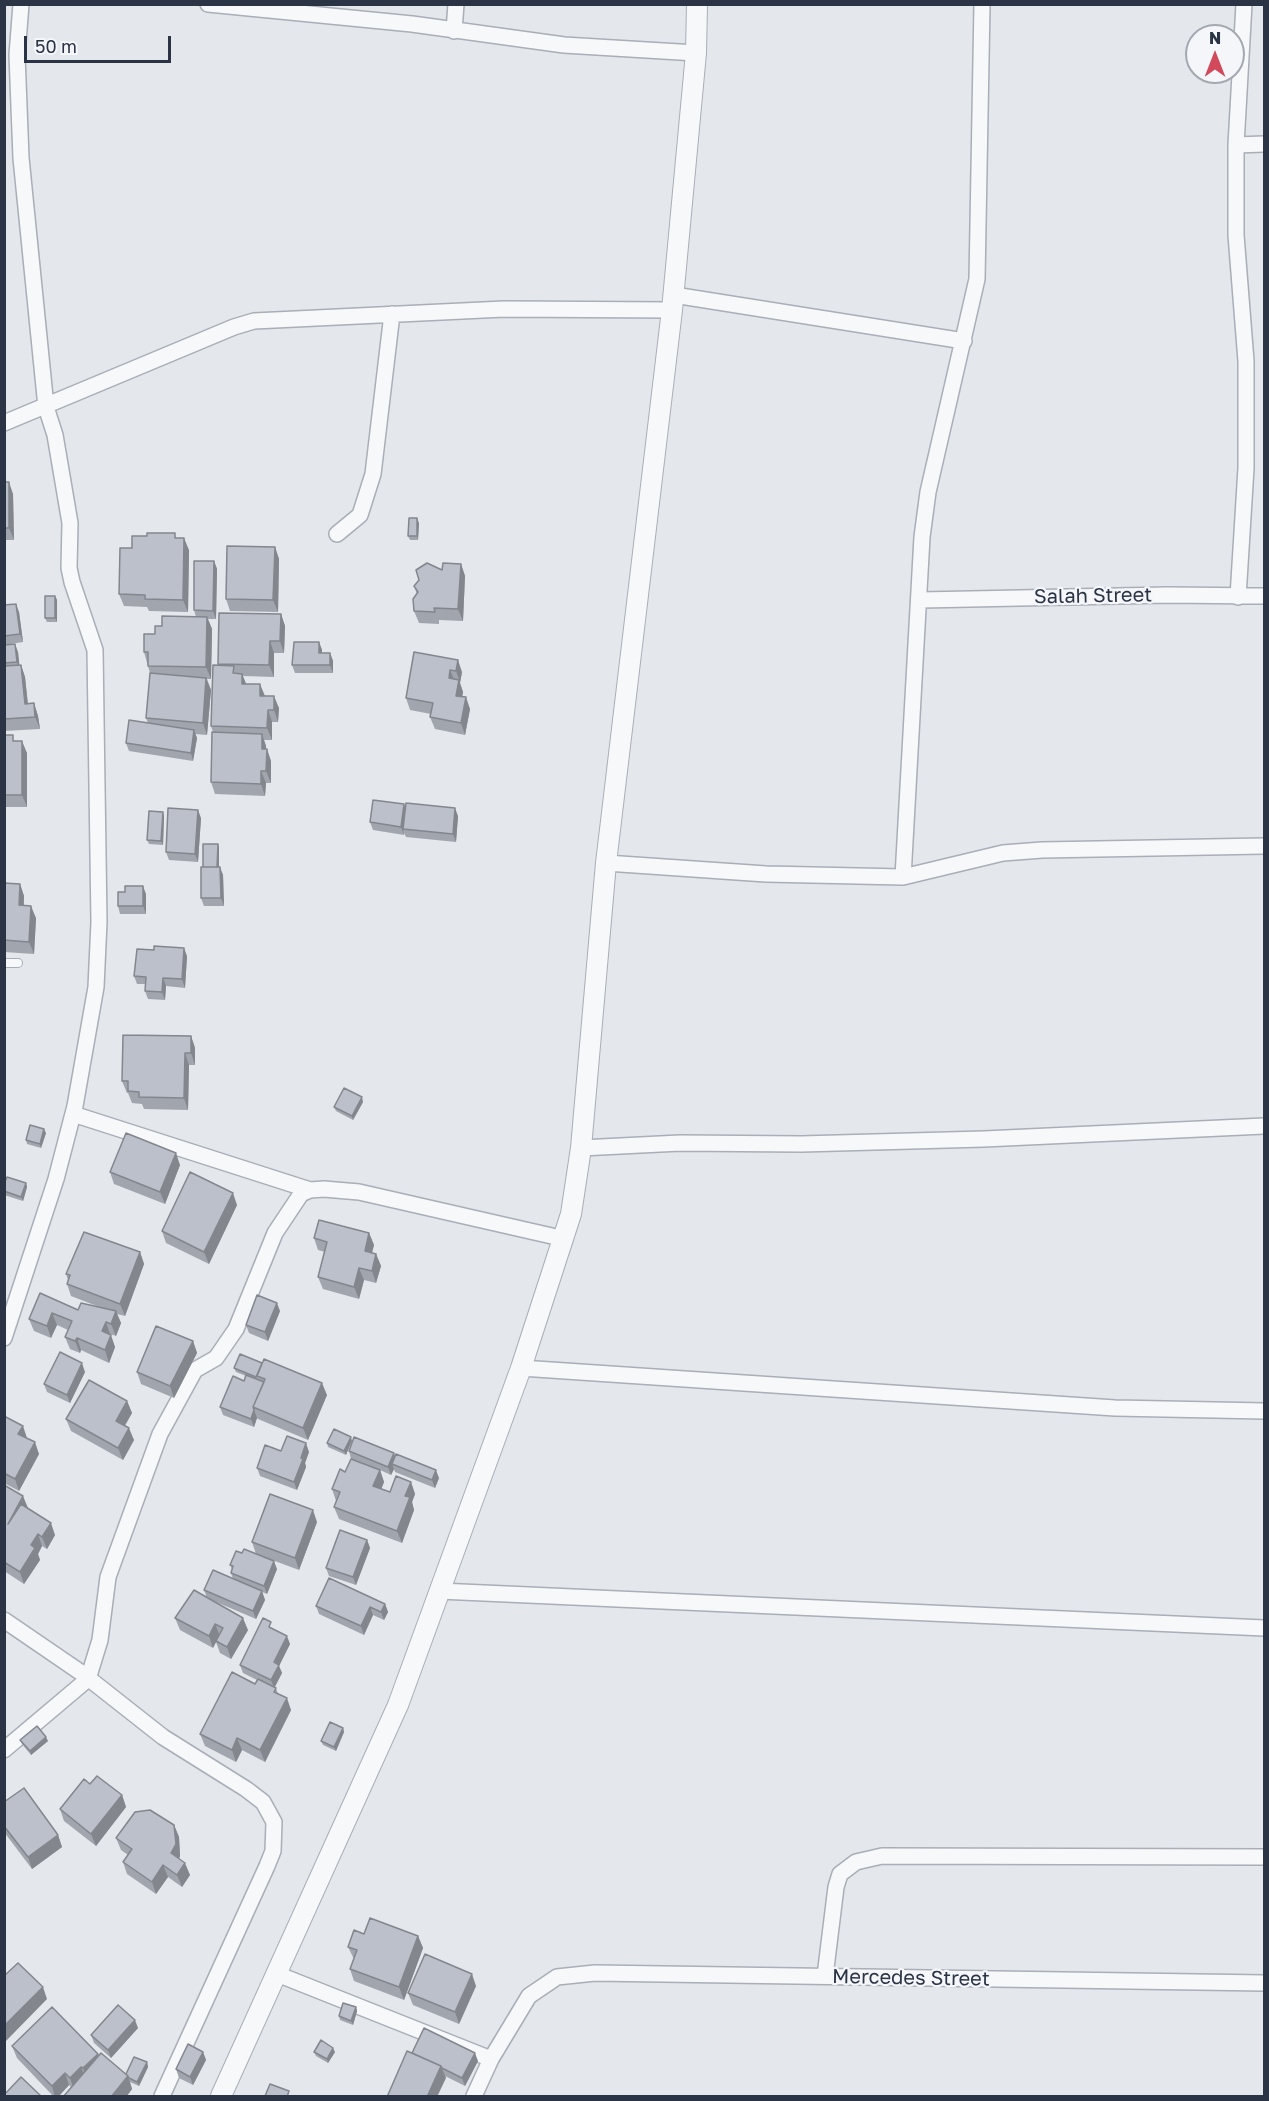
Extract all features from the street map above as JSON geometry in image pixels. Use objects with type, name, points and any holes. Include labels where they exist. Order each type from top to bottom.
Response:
[{"type":"street","points":[[4,1338],[56,1179],[73,1114],[87,1052],[96,987],[99,922],[95,650],[71,575],[70,524],[55,435],[46,407],[21,158],[17,55],[21,4]]},
{"type":"street","points":[[208,4],[411,24],[564,45],[696,53]]},
{"type":"street","points":[[454,31],[456,4]]},
{"type":"street","points":[[221,2097],[398,1705],[565,1239],[581,1148],[606,863],[673,302],[696,53],[697,4]]},
{"type":"street","points":[[903,877],[921,600],[922,537],[928,492],[977,279],[982,4]]},
{"type":"street","points":[[1238,597],[1246,468],[1246,373],[1236,235],[1236,145],[1244,4]]},
{"type":"street","points":[[1236,145],[1264,144]]},
{"type":"street","points":[[4,423],[234,327],[274,320],[673,302],[964,341]]},
{"type":"street","points":[[337,534],[360,515],[373,474],[392,314]]},
{"type":"street","name":"Salah Street","points":[[921,600],[1167,595],[1264,596]]},
{"type":"street","points":[[606,863],[766,874],[903,877],[1012,853],[1264,846]]},
{"type":"street","points":[[73,1114],[310,1190],[359,1192],[565,1239]]},
{"type":"street","points":[[581,1148],[680,1143],[801,1144],[984,1139],[1264,1126]]},
{"type":"street","points":[[4,1750],[88,1679],[100,1640],[108,1576],[163,1426],[195,1370],[216,1358],[236,1329],[275,1233],[293,1202],[310,1190]]},
{"type":"street","points":[[520,1368],[1115,1408],[1264,1411]]},
{"type":"street","points":[[439,1591],[1264,1628]]},
{"type":"street","points":[[4,1620],[88,1679],[163,1737],[263,1802],[274,1822],[273,1851],[267,1866],[162,2097]]},
{"type":"street","points":[[825,1977],[836,1887],[840,1874],[856,1862],[882,1856],[1264,1857]]},
{"type":"street","name":"Mercedes Street","points":[[491,2059],[529,1996],[557,1977],[596,1973],[1264,1983]]},
{"type":"street","points":[[277,1974],[491,2059],[474,2097]]},
{"type":"lane","points":[[4,963],[18,963]]},
{"type":"building","points":[[4,482],[9,482],[9,528],[4,528]]},
{"type":"building","points":[[409,518],[417,518],[417,536],[408,536]]},
{"type":"building","points":[[147,533],[175,533],[175,538],[184,538],[183,600],[145,599],[145,595],[119,594],[120,548],[132,548],[132,536],[147,536]]},
{"type":"building","points":[[227,546],[275,547],[273,600],[226,599]]},
{"type":"building","points":[[194,561],[214,561],[213,611],[194,610]]},
{"type":"building","points":[[427,563],[442,570],[443,563],[461,564],[458,609],[434,608],[435,612],[414,611],[413,599],[418,592],[414,586],[419,580],[416,570]]},
{"type":"building","points":[[45,596],[55,596],[55,618],[45,618]]},
{"type":"building","points":[[16,604],[20,634],[4,636],[4,605]]},
{"type":"building","points":[[219,613],[281,614],[280,641],[270,641],[269,665],[218,664]]},
{"type":"building","points":[[162,616],[207,617],[206,667],[148,666],[148,652],[144,652],[144,634],[155,634],[155,626],[162,626]]},
{"type":"building","points":[[294,642],[319,642],[319,653],[330,653],[330,665],[292,665]]},
{"type":"building","points":[[15,644],[17,662],[4,663],[4,645]]},
{"type":"building","points":[[414,652],[458,660],[456,671],[450,670],[449,678],[459,680],[456,696],[466,697],[461,723],[430,717],[433,703],[406,698]]},
{"type":"building","points":[[21,665],[25,704],[34,703],[35,717],[4,719],[4,666]]},
{"type":"building","points":[[213,665],[234,666],[233,673],[242,674],[242,684],[260,684],[260,696],[274,696],[274,710],[268,710],[267,728],[211,726]]},
{"type":"building","points":[[150,673],[206,678],[203,723],[146,718]]},
{"type":"building","points":[[129,720],[194,730],[191,753],[126,743]]},
{"type":"building","points":[[212,732],[262,734],[262,749],[267,749],[266,771],[261,771],[261,784],[211,782]]},
{"type":"building","points":[[4,735],[13,735],[13,741],[22,741],[22,795],[4,795]]},
{"type":"building","points":[[373,800],[404,804],[401,827],[370,822]]},
{"type":"building","points":[[406,803],[455,808],[453,834],[403,829]]},
{"type":"building","points":[[168,808],[198,810],[195,854],[166,852]]},
{"type":"building","points":[[149,811],[163,812],[161,841],[147,840]]},
{"type":"building","points":[[203,844],[218,844],[217,867],[203,867]]},
{"type":"building","points":[[201,867],[220,867],[221,898],[201,898]]},
{"type":"building","points":[[4,883],[20,884],[19,905],[31,906],[29,942],[4,940]]},
{"type":"building","points":[[125,886],[143,886],[143,906],[118,906],[118,892],[125,892]]},
{"type":"building","points":[[154,946],[184,948],[182,979],[163,978],[162,992],[145,991],[146,977],[134,976],[137,949],[154,950]]},
{"type":"building","points":[[123,1035],[191,1036],[191,1053],[185,1053],[184,1098],[139,1097],[139,1092],[128,1091],[128,1081],[122,1081]]},
{"type":"building","points":[[344,1088],[362,1097],[352,1116],[334,1107]]},
{"type":"building","points":[[30,1125],[44,1129],[40,1144],[26,1140]]},
{"type":"building","points":[[126,1133],[176,1153],[160,1192],[110,1172]]},
{"type":"building","points":[[190,1172],[233,1193],[204,1252],[162,1231]]},
{"type":"building","points":[[7,1177],[26,1183],[21,1197],[4,1191]]},
{"type":"building","points":[[319,1220],[369,1233],[365,1251],[376,1254],[372,1271],[359,1268],[354,1287],[318,1277],[327,1242],[314,1238]]},
{"type":"building","points":[[84,1232],[140,1252],[120,1304],[67,1284],[70,1275],[66,1274]]},
{"type":"building","points":[[40,1293],[78,1310],[81,1303],[116,1311],[111,1324],[106,1322],[102,1331],[111,1335],[105,1350],[77,1338],[75,1341],[65,1337],[72,1321],[52,1313],[47,1326],[29,1319]]},
{"type":"building","points":[[257,1295],[277,1303],[265,1332],[246,1325]]},
{"type":"building","points":[[156,1326],[193,1341],[170,1386],[137,1372]]},
{"type":"building","points":[[60,1352],[82,1363],[67,1395],[44,1384]]},
{"type":"building","points":[[240,1354],[262,1363],[256,1377],[234,1368]]},
{"type":"building","points":[[264,1359],[322,1383],[303,1428],[253,1407],[265,1379],[257,1376]]},
{"type":"building","points":[[246,1375],[264,1382],[253,1407],[251,1419],[220,1407],[233,1376],[244,1381]]},
{"type":"building","points":[[89,1380],[127,1401],[116,1421],[129,1428],[118,1448],[66,1419]]},
{"type":"building","points":[[4,1416],[23,1426],[18,1434],[35,1442],[15,1479],[4,1473]]},
{"type":"building","points":[[334,1429],[351,1437],[344,1451],[327,1443]]},
{"type":"building","points":[[287,1436],[306,1443],[301,1458],[303,1459],[294,1482],[257,1468],[265,1445],[281,1451]]},
{"type":"building","points":[[354,1437],[394,1453],[388,1467],[349,1451]]},
{"type":"building","points":[[396,1454],[436,1470],[432,1480],[392,1464]]},
{"type":"building","points":[[351,1459],[380,1470],[373,1486],[390,1492],[396,1476],[411,1482],[405,1496],[410,1497],[397,1531],[334,1507],[340,1492],[332,1489],[340,1469],[345,1472]]},
{"type":"building","points":[[4,1485],[23,1496],[8,1524],[21,1504],[51,1523],[42,1537],[38,1534],[31,1545],[35,1548],[20,1572],[4,1562]]},
{"type":"building","points":[[270,1494],[313,1510],[295,1558],[252,1542]]},
{"type":"building","points":[[340,1530],[367,1540],[353,1577],[326,1568]]},
{"type":"building","points":[[244,1549],[274,1561],[264,1586],[231,1573],[233,1566],[230,1565],[236,1551],[242,1553]]},
{"type":"building","points":[[213,1570],[262,1591],[253,1611],[204,1590]]},
{"type":"building","points":[[329,1578],[385,1604],[381,1612],[370,1607],[361,1626],[316,1606]]},
{"type":"building","points":[[194,1590],[243,1618],[227,1647],[216,1641],[223,1628],[215,1624],[209,1636],[175,1618]]},
{"type":"building","points":[[263,1618],[271,1622],[269,1627],[287,1636],[274,1662],[279,1665],[271,1680],[240,1665]]},
{"type":"building","points":[[232,1672],[255,1684],[258,1679],[276,1688],[274,1692],[287,1698],[260,1750],[237,1738],[232,1750],[200,1734]]},
{"type":"building","points":[[330,1722],[343,1728],[334,1747],[321,1741]]},
{"type":"building","points":[[37,1726],[46,1737],[30,1751],[20,1740]]},
{"type":"building","points":[[97,1776],[122,1795],[91,1834],[60,1809],[84,1779],[90,1784]]},
{"type":"building","points":[[24,1788],[58,1835],[28,1857],[4,1826],[4,1802]]},
{"type":"building","points":[[150,1810],[174,1825],[176,1844],[171,1853],[185,1863],[177,1875],[163,1865],[152,1882],[123,1862],[132,1849],[116,1838],[135,1812]]},
{"type":"building","points":[[370,1918],[418,1936],[399,1987],[350,1969],[357,1950],[348,1947],[354,1930],[364,1934]]},
{"type":"building","points":[[425,1954],[472,1974],[455,2012],[408,1993]]},
{"type":"building","points":[[18,1963],[43,1987],[4,2026],[4,1976]]},
{"type":"building","points":[[343,2003],[356,2007],[351,2021],[339,2016]]},
{"type":"building","points":[[118,2005],[135,2020],[108,2050],[91,2035]]},
{"type":"building","points":[[52,2007],[98,2054],[70,2078],[65,2073],[52,2086],[12,2046]]},
{"type":"building","points":[[424,2028],[475,2053],[462,2078],[412,2053]]},
{"type":"building","points":[[321,2040],[333,2048],[327,2059],[314,2052]]},
{"type":"building","points":[[188,2044],[203,2052],[190,2077],[176,2069]]},
{"type":"building","points":[[407,2051],[441,2066],[427,2097],[387,2097]]},
{"type":"building","points":[[101,2053],[128,2076],[111,2097],[63,2097]]},
{"type":"building","points":[[134,2057],[147,2062],[137,2082],[126,2074]]},
{"type":"building","points":[[21,2077],[42,2097],[4,2097]]},
{"type":"building","points":[[270,2084],[289,2091],[287,2097],[265,2096]]}]
